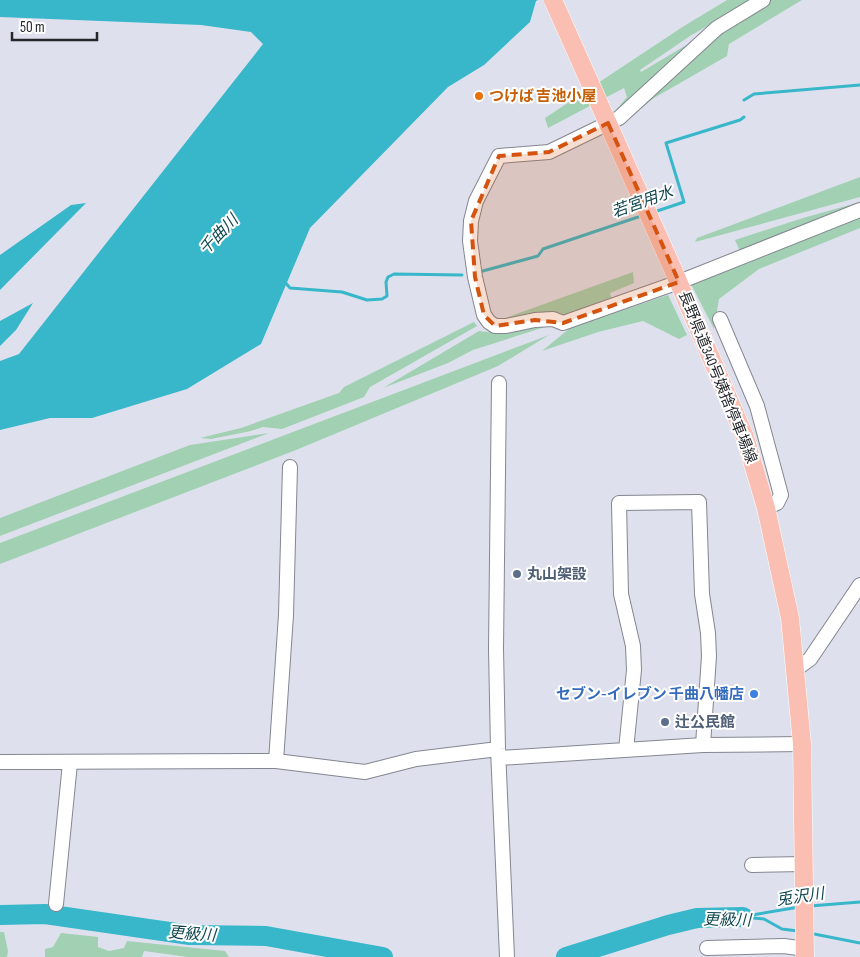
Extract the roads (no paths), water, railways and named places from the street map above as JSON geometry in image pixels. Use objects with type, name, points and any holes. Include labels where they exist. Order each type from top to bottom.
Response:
[{"type":"main road","name":"長野県道340号姨捨停車場線","points":[[553,0],[677,278],[745,437],[766,508],[788,610],[796,669],[802,744],[804,950]]},
{"type":"street","points":[[763,0],[716,28],[619,118],[548,152],[499,156],[476,201],[471,221],[470,241],[484,315],[495,326],[552,319],[563,323],[677,278],[860,210]]},
{"type":"street","points":[[720,319],[757,406],[781,494],[777,503],[766,508]]},
{"type":"street","points":[[499,383],[496,649],[498,753],[507,956]]},
{"type":"street","points":[[276,761],[286,615],[290,467]]},
{"type":"street","points":[[626,750],[634,670],[633,646],[621,594],[619,503],[699,502],[702,594],[708,633],[709,656],[703,745]]},
{"type":"street","points":[[796,669],[810,659],[860,585]]},
{"type":"street","points":[[0,762],[276,761],[365,772],[416,759],[498,753],[626,750],[703,745],[802,744]]},
{"type":"street","points":[[56,904],[70,763]]},
{"type":"street","points":[[752,865],[804,864]]},
{"type":"street","points":[[708,948],[784,946],[804,950]]},
{"type":"water","name":"千曲川","points":[[0,0],[538,0],[536,1],[530,22],[484,65],[448,87],[310,228],[261,344],[187,389],[92,418],[50,418],[0,430],[0,361],[19,354],[263,44],[251,32],[201,25],[0,17]]},
{"type":"water","points":[[86,203],[0,290],[0,255],[71,205]]},
{"type":"water","points":[[33,303],[16,330],[0,346],[0,321]]},
{"type":"waterway","name":"若宮用水","points":[[744,100],[754,94],[860,85]]},
{"type":"waterway","name":"若宮用水","points":[[654,212],[684,202],[666,143],[740,120],[744,117]]},
{"type":"waterway","name":"若宮用水","points":[[479,272],[538,256],[543,249],[644,215]]},
{"type":"waterway","name":"若宮用水","points":[[284,281],[290,288],[342,292],[367,300],[382,299],[387,296],[386,282],[388,277],[394,274],[462,275]]},
{"type":"waterway","name":"兎沢川","points":[[810,906],[860,902]]},
{"type":"waterway","name":"兎沢川","points":[[746,916],[799,907]]},
{"type":"waterway","name":"更級川","points":[[0,915],[45,914],[190,935],[266,936],[383,957]]},
{"type":"waterway","name":"更級川","points":[[743,917],[764,919],[782,929],[798,931]]},
{"type":"waterway","name":"更級川","points":[[566,957],[668,925],[697,918],[743,917]]},
{"type":"waterway","name":"更級川","points":[[809,933],[860,943]]},
{"type":"place","name":"つけば 吉池小屋","points":[[479,96]]},
{"type":"place","name":"丸山架設","points":[[517,574]]},
{"type":"place","name":"セブン-イレブン 千曲八幡店","points":[[754,694]]},
{"type":"place","name":"辻公民館","points":[[665,722]]}]
